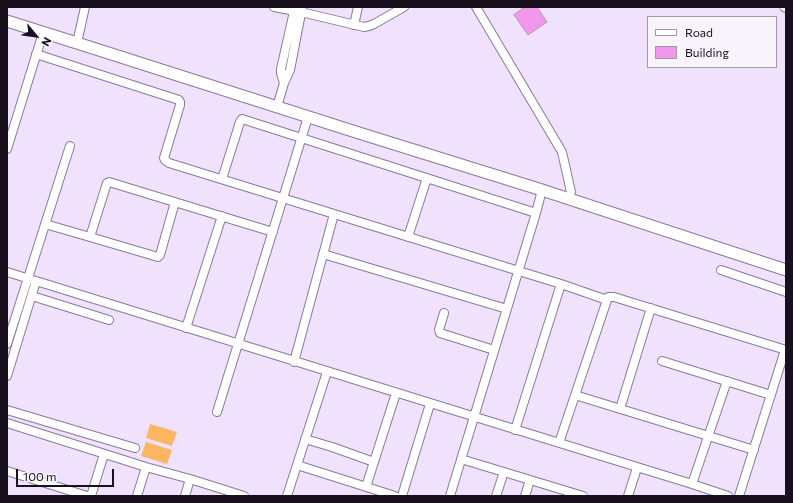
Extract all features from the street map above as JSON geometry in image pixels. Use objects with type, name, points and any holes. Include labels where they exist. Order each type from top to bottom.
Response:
[{"type":"highway","points":[[7,14],[78,39],[278,104],[544,183],[786,262]]},
{"type":"highway","points":[[7,21],[43,33],[78,39]]},
{"type":"highway","points":[[278,104],[308,117],[542,190],[786,270]]},
{"type":"street","points":[[78,39],[85,7]]},
{"type":"street","points":[[274,7],[298,9],[364,27],[369,26],[404,7]]},
{"type":"street","points":[[354,25],[358,7]]},
{"type":"street","points":[[476,7],[562,152],[570,192]]},
{"type":"street","points":[[278,104],[284,83],[290,70],[298,9]]},
{"type":"street","points":[[7,149],[43,33]]},
{"type":"street","points":[[36,54],[179,100],[180,105],[164,158],[169,163],[561,284],[607,300]]},
{"type":"street","points":[[217,412],[308,117]]},
{"type":"street","points":[[222,179],[240,122],[242,120],[536,213]]},
{"type":"street","points":[[7,344],[70,146]]},
{"type":"street","points":[[408,237],[427,178]]},
{"type":"street","points":[[90,237],[108,182],[272,232]]},
{"type":"street","points":[[450,496],[542,190]]},
{"type":"street","points":[[45,224],[158,257],[160,255],[175,202]]},
{"type":"street","points":[[294,362],[334,214]]},
{"type":"street","points":[[186,328],[222,216]]},
{"type":"street","points":[[323,254],[507,309]]},
{"type":"street","points":[[721,270],[786,292]]},
{"type":"street","points":[[7,272],[728,496]]},
{"type":"street","points":[[7,376],[36,281]]},
{"type":"street","points":[[515,430],[561,284]]},
{"type":"street","points":[[32,296],[109,320]]},
{"type":"street","points":[[559,443],[608,297],[614,297],[786,350],[739,496]]},
{"type":"street","points":[[620,408],[651,308]]},
{"type":"street","points":[[444,313],[439,330],[440,333],[494,350]]},
{"type":"street","points":[[662,361],[771,395]]},
{"type":"street","points":[[287,496],[327,372]]},
{"type":"street","points":[[692,484],[727,381]]},
{"type":"street","points":[[366,487],[396,393]]},
{"type":"street","points":[[575,395],[754,450]]},
{"type":"street","points":[[402,496],[430,404]]},
{"type":"street","points":[[7,410],[136,448]]},
{"type":"street","points":[[7,423],[244,496]]},
{"type":"street","points":[[305,439],[374,462]]},
{"type":"street","points":[[91,496],[104,454]]},
{"type":"street","points":[[461,458],[583,496]]},
{"type":"street","points":[[297,465],[395,496]]},
{"type":"street","points":[[137,496],[146,467]]},
{"type":"street","points":[[628,496],[637,468]]},
{"type":"street","points":[[7,471],[87,496]]},
{"type":"street","points":[[496,496],[504,472]]},
{"type":"street","points":[[185,496],[190,479]]},
{"type":"street","points":[[526,496],[530,480]]},
{"type":"shaded area","points":[[150,424],[177,432],[172,446],[146,438]]},
{"type":"shaded area","points":[[146,442],[172,450],[167,464],[141,456]]},
{"type":"building","points":[[525,7],[537,7],[547,22],[528,35],[514,15]]}]
